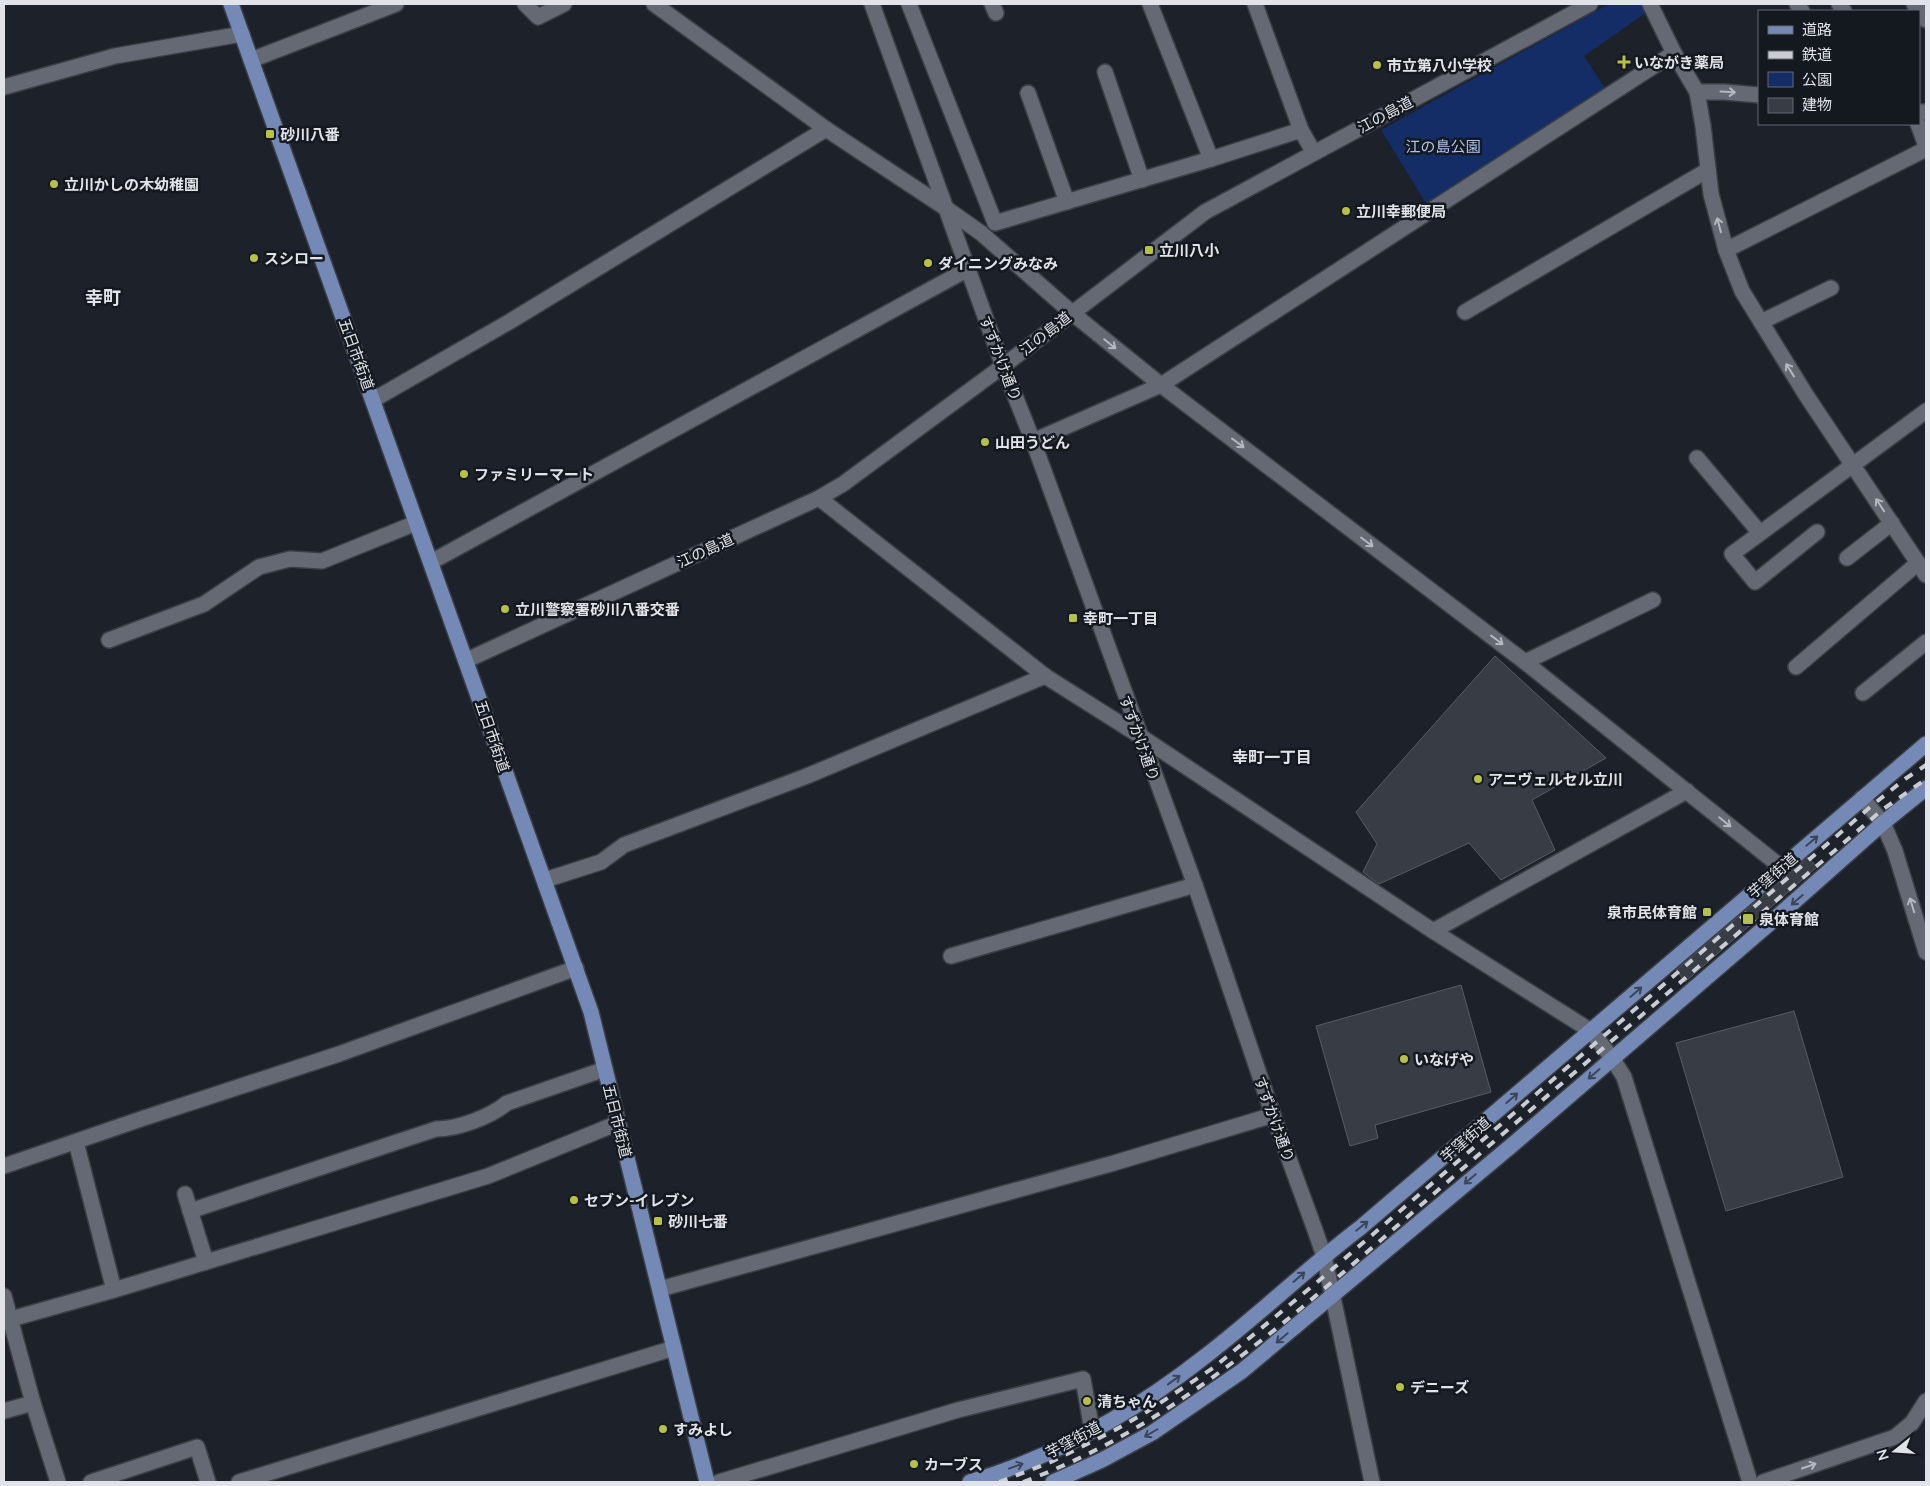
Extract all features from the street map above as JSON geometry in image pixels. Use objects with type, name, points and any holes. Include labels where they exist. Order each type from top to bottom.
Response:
[{"type":"main road","name":"五日市街道","points":[[231,4],[416,523],[467,660],[591,1012],[708,1482]]},
{"type":"main road","name":"芋窪街道","points":[[970,1482],[1030,1461],[1092,1430],[1161,1389],[1202,1359],[1360,1228],[1926,744]]},
{"type":"main road","name":"芋窪街道","points":[[1053,1482],[1102,1460],[1152,1433],[1242,1371],[1511,1146],[1883,823],[1926,788]]},
{"type":"street","points":[[251,60],[396,4]]},
{"type":"street","points":[[525,4],[538,16],[564,4]]},
{"type":"street","points":[[654,4],[826,129],[948,209],[981,233],[1072,313],[1161,385],[1525,662],[1781,867]]},
{"type":"street","name":"すずかけ通り","points":[[872,4],[948,209],[1003,366],[1033,441],[1195,885],[1273,1115],[1324,1256],[1372,1482]]},
{"type":"street","points":[[909,4],[996,223],[1301,130]]},
{"type":"street","points":[[1150,4],[1211,159]]},
{"type":"street","points":[[1255,4],[1301,130],[1314,153]]},
{"type":"street","name":"江の島道","points":[[467,660],[819,498],[843,484],[1003,366],[1205,212],[1590,4]]},
{"type":"street","points":[[1650,4],[1674,53],[1697,92],[1711,194],[1726,250],[1742,291],[1806,395],[1922,569],[1796,667]]},
{"type":"street","points":[[4,87],[114,56],[242,34]]},
{"type":"street","points":[[1033,441],[1161,385],[1674,53]]},
{"type":"street","points":[[1105,72],[1142,180]]},
{"type":"street","points":[[1697,92],[1758,95]]},
{"type":"street","points":[[1028,93],[1067,202]]},
{"type":"street","points":[[1726,250],[1926,148],[1918,125]]},
{"type":"street","points":[[373,400],[518,317],[826,129]]},
{"type":"street","points":[[1465,312],[1708,170]]},
{"type":"street","points":[[431,562],[968,270]]},
{"type":"street","points":[[1761,322],[1831,288]]},
{"type":"street","points":[[1817,532],[1755,582],[1732,554],[1926,411]]},
{"type":"street","points":[[1697,458],[1760,533]]},
{"type":"street","points":[[819,498],[1045,676],[1140,736],[1433,931],[1591,1030],[1624,1077],[1750,1482]]},
{"type":"street","points":[[109,640],[204,604],[259,567],[290,559],[322,562],[416,523]]},
{"type":"street","points":[[1846,558],[1892,523]]},
{"type":"street","points":[[1525,662],[1653,600]]},
{"type":"street","points":[[1863,693],[1926,642]]},
{"type":"street","points":[[544,880],[601,862],[624,845],[807,776],[1045,676]]},
{"type":"street","points":[[1433,931],[1687,791]]},
{"type":"street","points":[[1862,798],[1883,823],[1895,851],[1926,952]]},
{"type":"street","points":[[951,956],[1195,885]]},
{"type":"street","points":[[4,1166],[339,1054],[576,968]]},
{"type":"street","points":[[190,1210],[436,1129],[449,1129],[497,1112],[507,1103],[605,1069]]},
{"type":"street","points":[[660,1289],[1114,1163],[1273,1115]]},
{"type":"street","points":[[7,1320],[114,1290],[488,1176],[618,1123]]},
{"type":"street","points":[[76,1142],[114,1290]]},
{"type":"street","points":[[185,1194],[206,1262]]},
{"type":"street","points":[[4,1296],[7,1320],[58,1482]]},
{"type":"street","points":[[239,1482],[674,1348]]},
{"type":"street","points":[[718,1482],[958,1410],[1082,1379],[1092,1430]]},
{"type":"street","points":[[1763,1482],[1895,1437],[1912,1423],[1926,1401]]},
{"type":"street","points":[[4,1411],[33,1403]]},
{"type":"street","points":[[91,1482],[197,1447],[208,1482]]},
{"type":"green space","name":"江の島公園","points":[[1609,4],[1643,4],[1647,12],[1584,56],[1605,88],[1429,208],[1381,130]]},
{"type":"building","name":"アニヴェルセル立川","points":[[1495,656],[1606,758],[1532,800],[1555,850],[1501,880],[1469,843],[1379,884],[1363,872],[1377,844],[1356,812]]},
{"type":"building","points":[[1808,857],[1817,867],[1685,982],[1676,970]]},
{"type":"building","name":"いなげや","points":[[1461,985],[1491,1092],[1375,1125],[1378,1138],[1350,1146],[1316,1026]]},
{"type":"building","points":[[1794,1011],[1843,1177],[1726,1211],[1676,1043]]},
{"type":"railway","points":[[999,1482],[1051,1462],[1115,1430],[1148,1411],[1213,1368],[1315,1284],[1875,803],[1926,765]]},
{"type":"railway","points":[[1023,1482],[1060,1467],[1130,1432],[1226,1368],[1257,1344],[1336,1279],[1882,810],[1926,779]]},
{"type":"place","name":"いながき薬局","points":[[1624,62]]},
{"type":"place","name":"市立第八小学校","points":[[1377,65]]},
{"type":"place","name":"砂川八番","points":[[270,134]]},
{"type":"place","name":"立川かしの木幼稚園","points":[[54,184]]},
{"type":"place","name":"立川幸郵便局","points":[[1346,211]]},
{"type":"place","name":"立川八小","points":[[1149,250]]},
{"type":"place","name":"スシロー","points":[[254,258]]},
{"type":"place","name":"ダイニングみなみ","points":[[928,263]]},
{"type":"place","name":"山田うどん","points":[[985,442]]},
{"type":"place","name":"ファミリーマート","points":[[464,474]]},
{"type":"place","name":"立川警察署砂川八番交番","points":[[505,609]]},
{"type":"place","name":"幸町一丁目","points":[[1073,618]]},
{"type":"place","name":"アニヴェルセル立川","points":[[1478,779]]},
{"type":"place","name":"泉市民体育館","points":[[1707,912]]},
{"type":"place","name":"泉体育館","points":[[1748,919]]},
{"type":"place","name":"いなげや","points":[[1404,1059]]},
{"type":"place","name":"セブン-イレブン","points":[[574,1200]]},
{"type":"place","name":"砂川七番","points":[[658,1221]]},
{"type":"place","name":"デニーズ","points":[[1400,1387]]},
{"type":"place","name":"清ちゃん","points":[[1087,1401]]},
{"type":"place","name":"すみよし","points":[[663,1429]]},
{"type":"place","name":"カーブス","points":[[914,1464]]},
{"type":"district","name":"幸町","points":[[103,297]]},
{"type":"district","name":"幸町一丁目","points":[[1272,756]]}]
